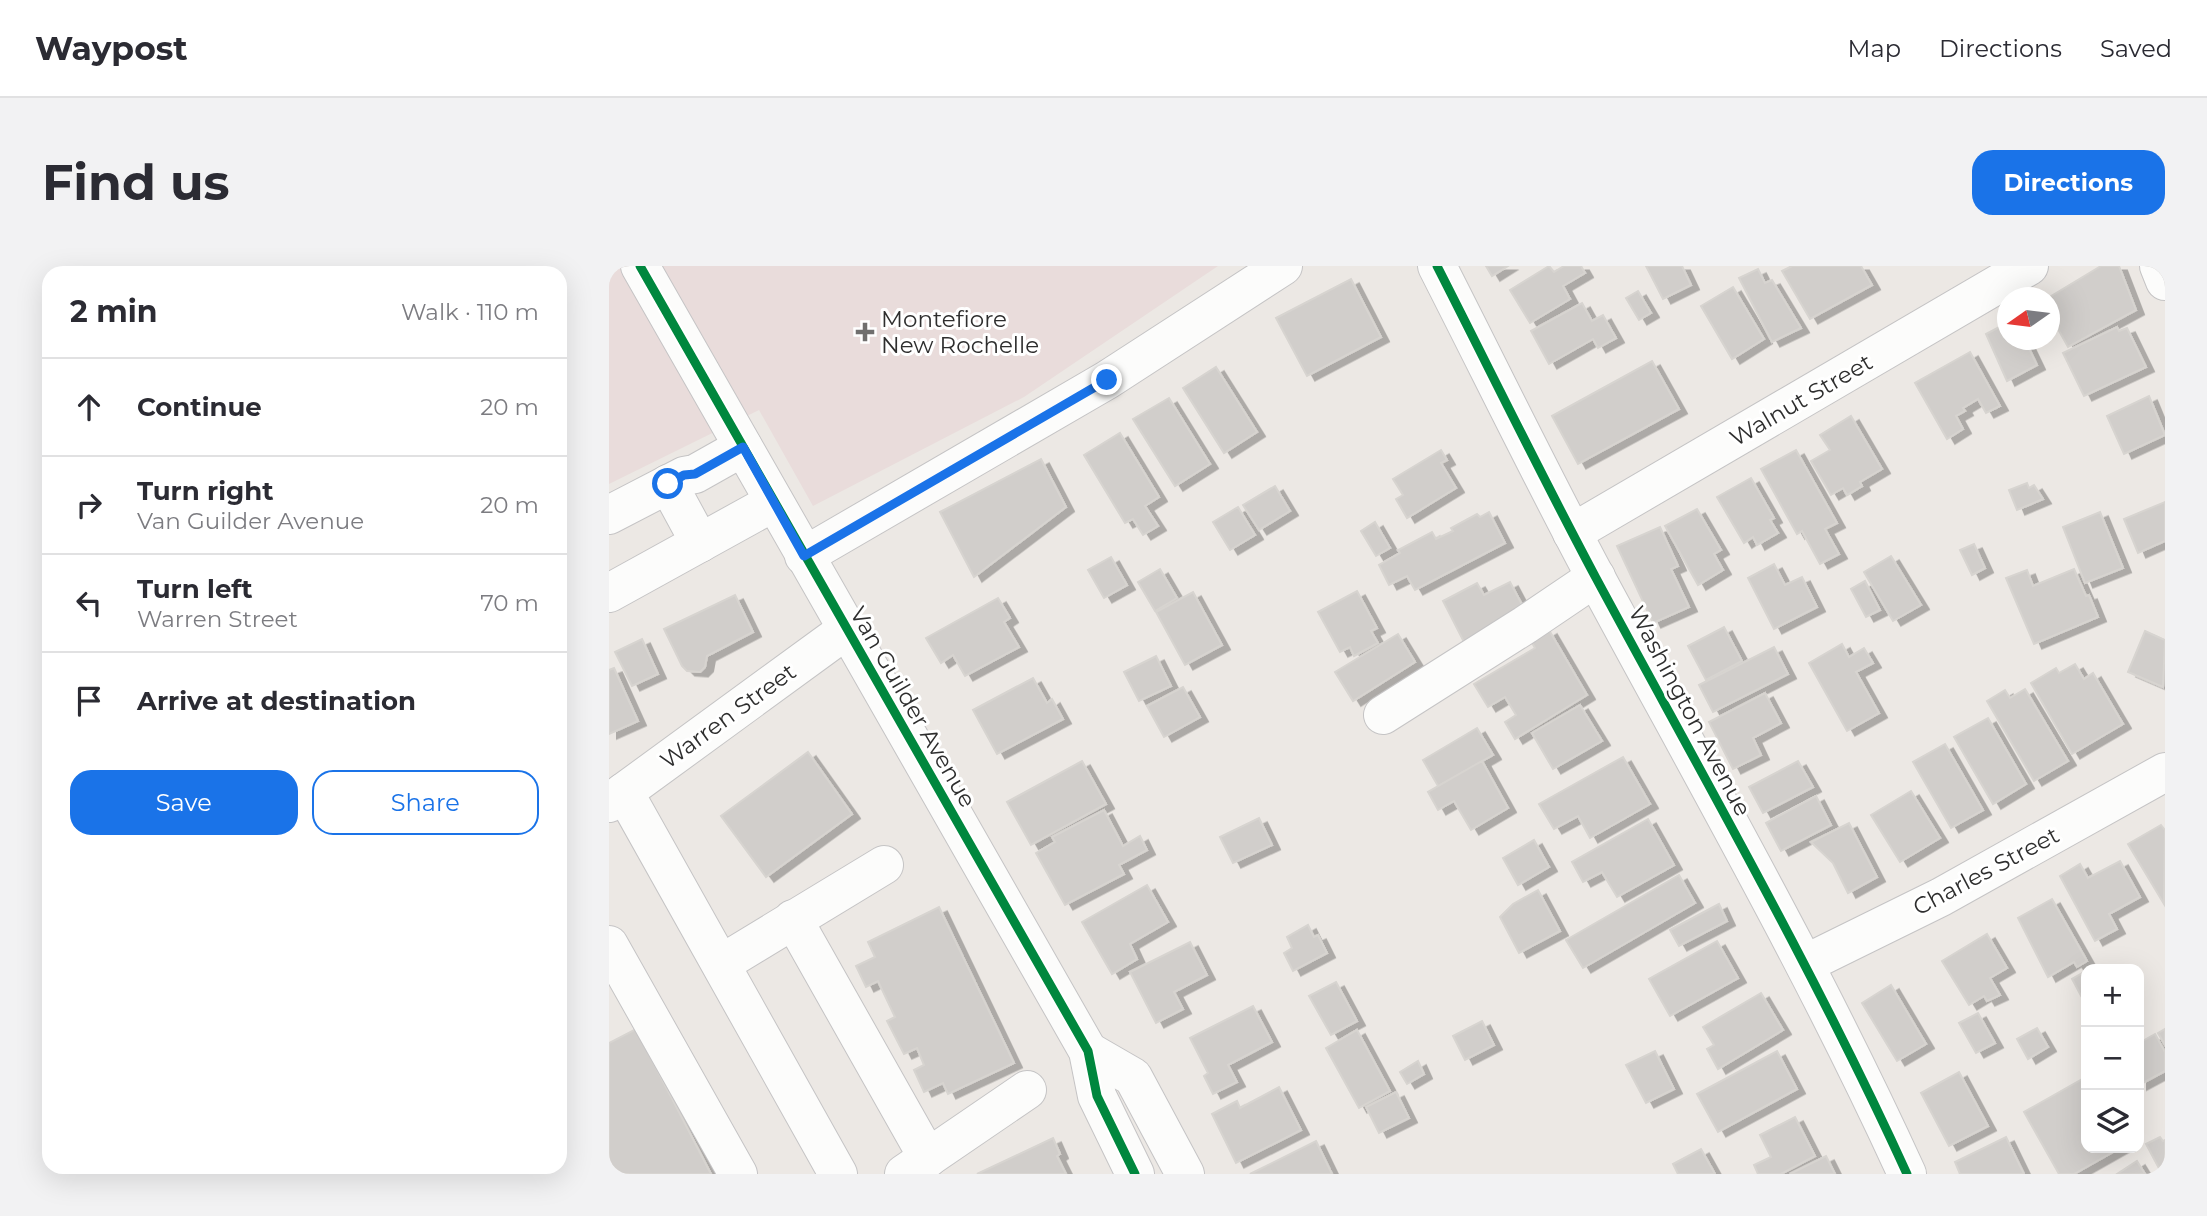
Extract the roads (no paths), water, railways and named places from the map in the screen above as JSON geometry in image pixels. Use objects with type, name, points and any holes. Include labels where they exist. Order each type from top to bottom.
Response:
[{"type":"street","name":"Van Guilder Avenue","points":[[640,266],[1088,1051],[1097,1096],[1135,1174]]},
{"type":"street","points":[[804,556],[1107,380],[1283,266]]},
{"type":"street","name":"Washington Avenue","points":[[1437,266],[1572,533],[1805,964],[1874,1101],[1907,1174]]},
{"type":"street","name":"Walnut Street","points":[[1572,533],[2029,266]]},
{"type":"street","points":[[2159,266],[2165,281]]},
{"type":"street","points":[[609,515],[684,475],[695,474],[743,447]]},
{"type":"street","points":[[668,484],[700,543]]},
{"type":"street","points":[[609,593],[774,502]]},
{"type":"street","points":[[1383,715],[1596,577]]},
{"type":"street","name":"Warren Street","points":[[617,797],[846,630]]},
{"type":"street","name":"Charles Street","points":[[1805,964],[1941,897],[2165,772]]},
{"type":"street","points":[[617,797],[721,964],[838,1174]]},
{"type":"street","points":[[721,964],[884,865]]},
{"type":"street","points":[[793,919],[916,1166],[1027,1090]]},
{"type":"street","points":[[609,946],[738,1174]]},
{"type":"street","points":[[1088,1051],[1133,1077],[1185,1174]]},
{"type":"place","name":"Montefiore New Rochelle","points":[[865,332]]}]
